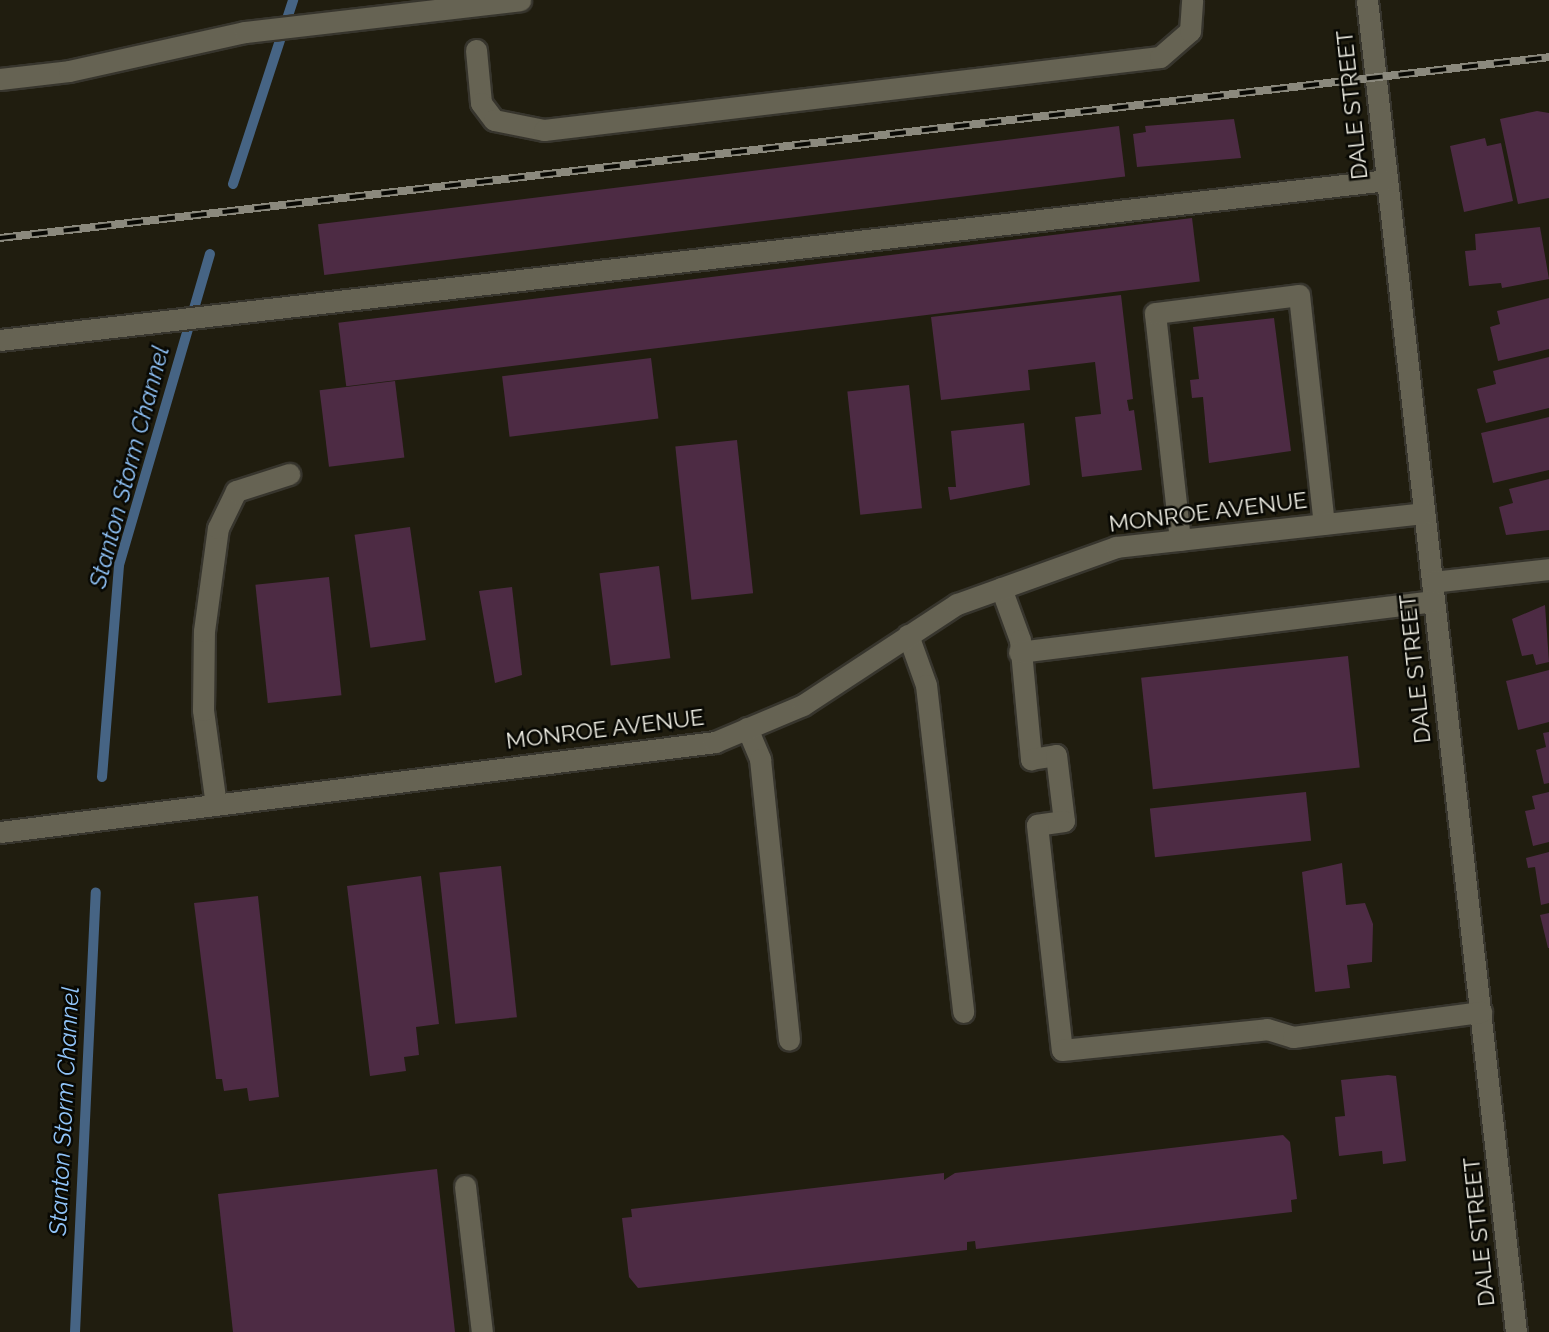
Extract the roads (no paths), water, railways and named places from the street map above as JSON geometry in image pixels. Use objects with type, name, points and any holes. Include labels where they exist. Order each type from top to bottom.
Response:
[{"type":"street","points":[[0,79],[69,71],[245,32],[520,0]]},
{"type":"street","points":[[476,50],[481,103],[494,120],[544,130],[1160,57],[1190,31],[1192,0]]},
{"type":"street","name":"DALE STREET","points":[[1367,0],[1516,1332]]},
{"type":"street","points":[[0,340],[1387,180]]},
{"type":"street","points":[[1180,540],[1156,313],[1299,295],[1324,524]]},
{"type":"street","points":[[216,804],[203,710],[204,631],[218,528],[236,491],[289,474]]},
{"type":"street","name":"MONROE AVENUE","points":[[0,832],[715,742],[803,705],[957,604],[1116,547],[1424,513]]},
{"type":"street","points":[[1019,652],[1433,592],[1549,569]]},
{"type":"street","points":[[1001,588],[1019,652],[1031,759],[1056,755],[1064,821],[1037,825],[1062,1050],[1267,1029],[1293,1037],[1480,1012]]},
{"type":"street","points":[[908,635],[926,685],[963,1012]]},
{"type":"street","points":[[747,728],[760,759],[789,1040]]},
{"type":"street","points":[[465,1186],[482,1332]]},
{"type":"waterway","name":"Stanton Storm Channel","points":[[233,184],[293,0]]},
{"type":"waterway","name":"Stanton Storm Channel","points":[[102,777],[119,565],[210,254]]},
{"type":"waterway","name":"Stanton Storm Channel","points":[[75,1332],[96,893]]},
{"type":"railway","points":[[0,238],[1549,57]]}]
